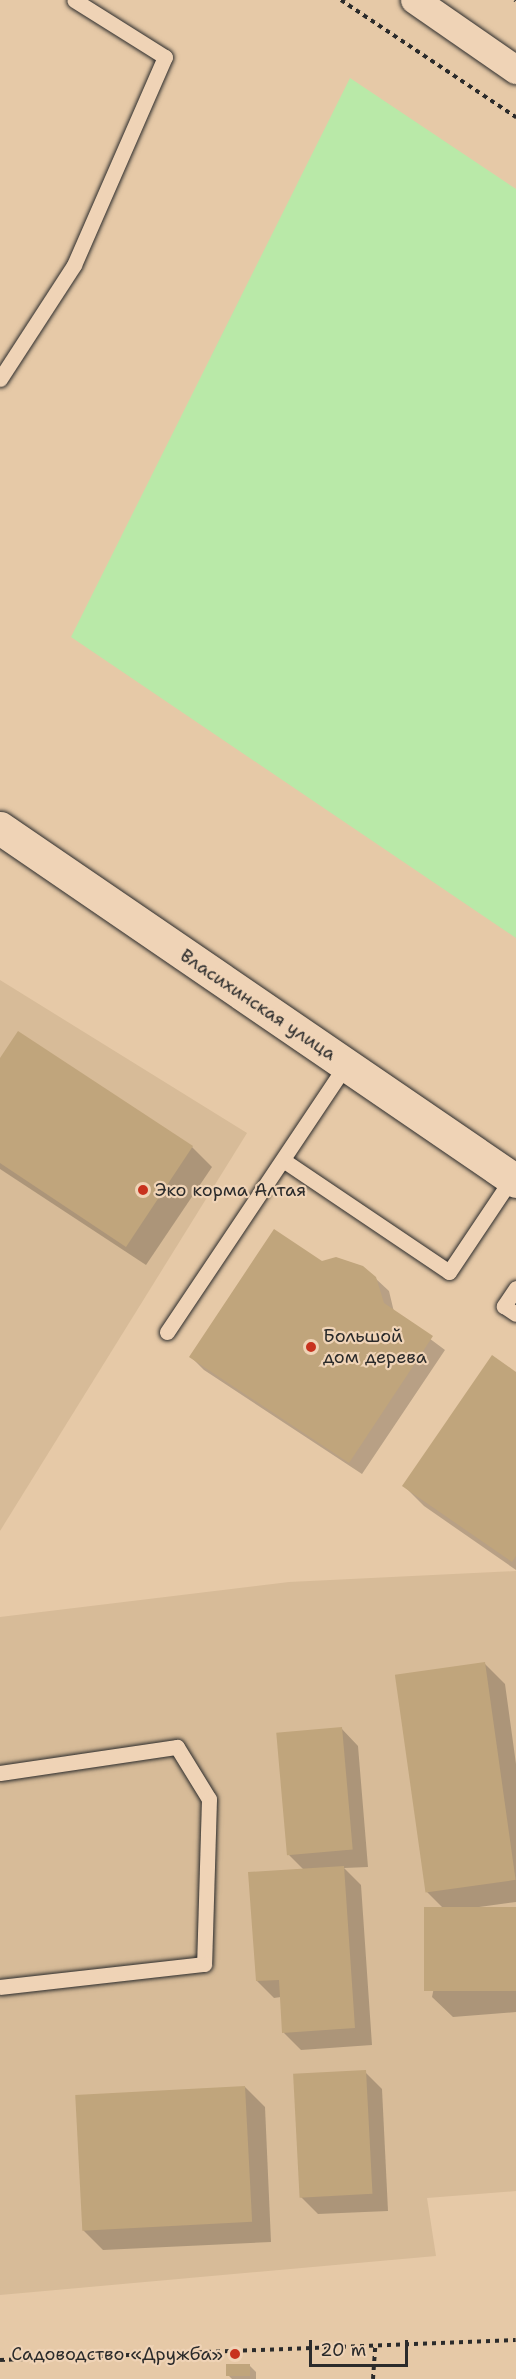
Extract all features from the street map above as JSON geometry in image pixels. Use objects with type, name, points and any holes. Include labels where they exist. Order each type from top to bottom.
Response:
[{"type":"highway","name":"Власихинская улица","points":[[0,828],[514,1180]]},
{"type":"street","points":[[415,0],[516,70]]},
{"type":"lane","points":[[1,374],[74,265],[165,57],[74,0]]},
{"type":"lane","points":[[167,1332],[346,1065]]},
{"type":"lane","points":[[283,1160],[449,1272],[514,1180]]},
{"type":"lane","points":[[516,1288],[504,1306],[516,1314]]},
{"type":"lane","points":[[0,1773],[177,1747],[209,1799],[204,1964],[0,1987]]},
{"type":"path","points":[[341,0],[516,117]]},
{"type":"path","points":[[0,2360],[516,2340]]},
{"type":"path","points":[[373,2379],[375,2347]]},
{"type":"shaded area","points":[[0,980],[247,1133],[0,1531]]},
{"type":"shaded area","points":[[516,1571],[516,2191],[427,2198],[436,2256],[0,2295],[0,1617],[289,1582]]},
{"type":"green space","points":[[350,78],[516,189],[516,938],[71,637]]},
{"type":"building","points":[[18,1031],[193,1146],[126,1247],[0,1163],[0,1058]]},
{"type":"building","name":"Большой дом дерева","points":[[274,1229],[322,1261],[336,1257],[363,1266],[376,1277],[384,1303],[433,1336],[349,1463],[189,1357]]},
{"type":"building","points":[[492,1355],[516,1372],[516,1556],[512,1562],[402,1486]]},
{"type":"building","points":[[485,1662],[516,1880],[426,1893],[395,1675]]},
{"type":"building","points":[[342,1727],[353,1850],[287,1855],[276,1733]]},
{"type":"building","points":[[344,1866],[355,2028],[282,2033],[279,1980],[256,1981],[248,1872]]},
{"type":"building","points":[[424,1907],[516,1907],[516,1991],[424,1991]]},
{"type":"building","points":[[366,2070],[372,2194],[300,2198],[293,2074]]},
{"type":"building","points":[[245,2086],[252,2222],[82,2231],[75,2095]]},
{"type":"building","points":[[226,2364],[250,2364],[250,2376],[226,2376]]},
{"type":"place","name":"Эко корма Алтая","points":[[143,1190]]},
{"type":"place","name":"Большой дом дерева","points":[[311,1347]]},
{"type":"place","name":"Садоводство «Дружба»","points":[[235,2354]]}]
